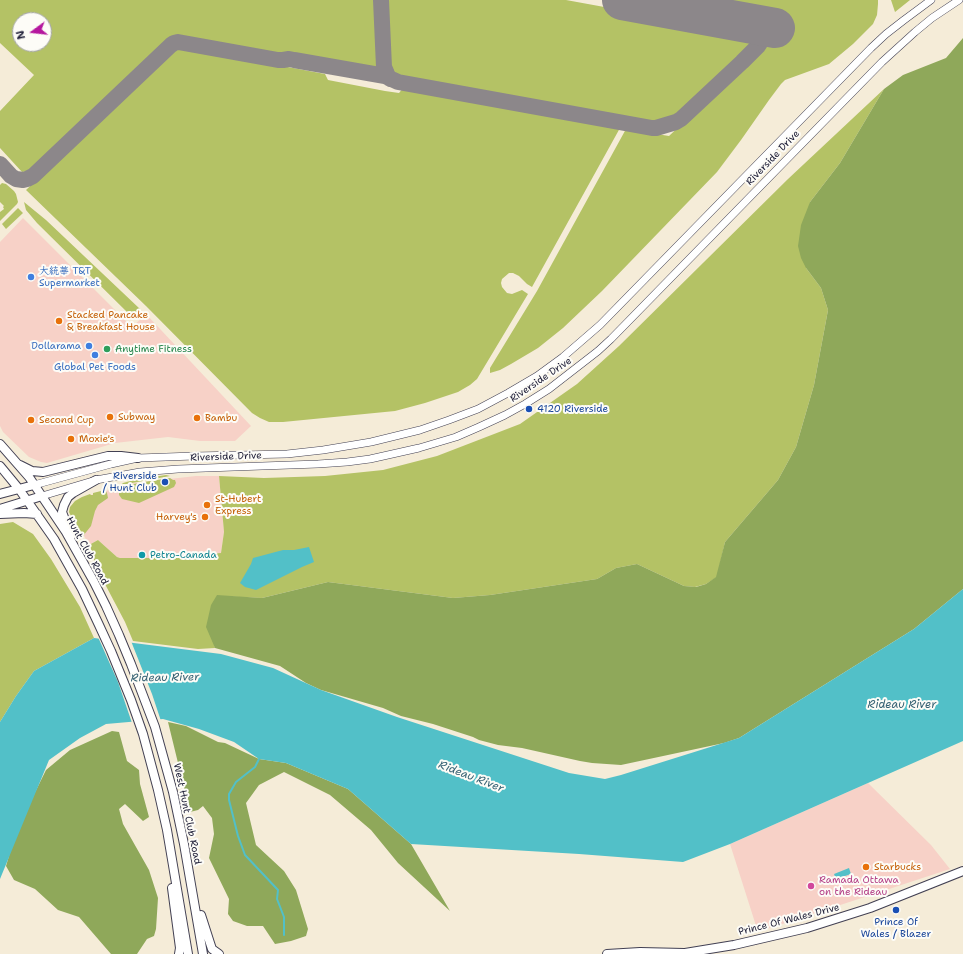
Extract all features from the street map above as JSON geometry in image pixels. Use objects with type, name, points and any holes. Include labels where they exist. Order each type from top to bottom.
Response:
[{"type":"main road","name":"Riverside Drive","points":[[0,494],[110,464],[138,458],[295,454],[387,439],[420,430],[463,415],[496,400],[522,385],[563,357],[600,325],[886,34],[921,6],[931,0]]},
{"type":"main road","name":"Riverside Drive","points":[[0,509],[96,480],[140,472],[318,464],[347,462],[382,456],[420,448],[456,437],[505,415],[537,397],[598,351],[887,57],[926,22],[958,0]]},
{"type":"main road","name":"Hunt Club Road","points":[[0,444],[34,485],[60,522],[94,582],[117,630],[138,680]]},
{"type":"main road","points":[[16,462],[32,471],[43,472],[108,456],[138,458]]},
{"type":"main road","points":[[181,456],[182,469]]},
{"type":"main road","points":[[0,466],[28,501],[54,539],[82,589],[108,644],[131,700],[143,734],[156,780],[167,830],[188,954]]},
{"type":"main road","points":[[76,550],[74,538],[63,516],[63,508],[66,501],[73,493],[96,480]]},
{"type":"main road","points":[[0,514],[24,512],[37,514]]},
{"type":"main road","name":"West Hunt Club Road","points":[[138,680],[155,727],[170,779],[190,877],[203,954]]},
{"type":"main road","points":[[167,830],[173,898],[180,948],[179,954]]},
{"type":"main road","name":"Prince Of Wales Drive","points":[[607,954],[640,952],[682,953],[734,945],[808,928],[870,908],[963,871]]},
{"type":"main road","points":[[190,877],[212,949],[219,954]]},
{"type":"shaded area","points":[[23,218],[132,327],[146,314],[251,426],[235,441],[200,441],[168,437],[115,443],[47,463],[29,457],[3,432],[0,426],[0,242]]},
{"type":"shaded area","points":[[196,476],[219,476],[224,532],[221,553],[181,556],[170,555],[153,558],[120,558],[98,540],[89,545],[70,510],[80,498],[134,483]]},
{"type":"shaded area","points":[[868,783],[931,845],[950,869],[758,932],[730,844]]},
{"type":"green space","points":[[0,0],[376,0],[379,65],[374,70],[284,53],[281,55],[174,36],[31,171],[22,172],[0,148],[0,111],[34,75],[0,43]]},
{"type":"green space","points":[[386,0],[566,0],[752,34],[753,45],[679,114],[662,121],[652,123],[402,77],[390,69],[389,65]]},
{"type":"green space","points":[[684,0],[878,0],[878,4],[877,15],[873,24],[853,44],[829,64],[785,80],[781,84],[717,172],[602,291],[563,328],[538,348],[500,370],[490,373],[490,368],[537,291],[626,129],[669,136],[774,37],[777,17]]},
{"type":"green space","points":[[891,0],[910,0],[895,12]]},
{"type":"green space","points":[[963,38],[963,589],[914,629],[739,738],[724,743],[621,765],[580,761],[479,740],[433,724],[401,716],[383,708],[321,690],[306,683],[280,666],[215,648],[206,627],[211,605],[217,595],[262,598],[328,582],[453,598],[490,595],[597,579],[616,568],[637,564],[684,586],[696,587],[706,584],[716,577],[725,542],[778,480],[796,447],[814,385],[828,310],[821,288],[806,268],[801,258],[798,246],[801,225],[810,202],[840,163],[884,89],[903,75],[946,58]]},
{"type":"green space","points":[[181,47],[325,74],[328,80],[385,91],[399,93],[404,87],[620,128],[532,287],[513,273],[509,273],[502,279],[502,287],[507,293],[512,294],[522,290],[528,294],[477,379],[470,385],[458,392],[395,411],[283,422],[269,422],[252,413],[146,306],[26,190],[169,52]]},
{"type":"green space","points":[[884,89],[840,163],[810,202],[806,268],[821,288],[828,310],[814,385],[796,447],[778,480],[725,542],[717,577],[706,584],[695,587],[684,586],[637,564],[616,568],[597,579],[490,595],[453,598],[328,582],[262,598],[217,596],[211,626],[215,648],[198,649],[133,641],[125,622],[96,567],[89,545],[98,540],[120,558],[153,558],[171,555],[181,556],[221,553],[224,532],[219,476],[264,478],[325,476],[383,470],[437,456],[520,424],[577,384],[619,346],[788,179]]},
{"type":"green space","points":[[2,183],[6,184],[14,191],[18,202],[0,221],[0,212],[4,209],[4,206],[0,202],[0,185]]},
{"type":"green space","points":[[24,202],[46,220],[140,309],[133,314],[128,313],[37,223],[26,210]]},
{"type":"green space","points":[[18,208],[23,213],[6,229],[2,224]]},
{"type":"green space","points":[[166,475],[170,476],[121,485],[134,480]]},
{"type":"green space","points":[[170,478],[175,480],[176,483],[174,487],[139,503],[122,499],[119,495],[119,487]]},
{"type":"green space","points":[[105,490],[108,498],[98,505],[91,526],[83,536],[69,512],[70,507],[75,501],[82,497],[90,494],[93,495],[93,493]]},
{"type":"green space","points":[[13,522],[33,534],[51,559],[80,607],[94,638],[34,671],[0,722],[0,524]]},
{"type":"green space","points":[[168,722],[186,726],[218,742],[225,743],[259,759],[286,763],[348,789],[411,844],[450,911],[398,863],[371,830],[330,795],[284,772],[259,785],[246,803],[256,845],[284,871],[296,890],[308,929],[306,936],[275,944],[263,926],[247,926],[233,921],[228,914],[229,899],[209,858],[214,834],[212,818],[203,806],[198,810],[190,812]]},
{"type":"green space","points":[[112,731],[119,732],[127,761],[139,770],[140,784],[149,817],[143,821],[125,804],[119,809],[123,824],[149,870],[158,898],[156,929],[154,936],[147,939],[137,954],[111,954],[79,917],[58,910],[35,889],[14,880],[6,866],[17,829],[46,770],[70,750]]},
{"type":"water","points":[[309,547],[314,562],[256,590],[245,587],[240,583],[253,558],[283,550],[294,550]]},
{"type":"water","name":"Rideau River","points":[[963,589],[963,741],[730,844],[683,862],[411,844],[348,789],[286,763],[259,759],[234,742],[199,729],[163,719],[106,724],[80,738],[49,760],[0,879],[0,722],[34,671],[94,638],[221,654],[273,668],[321,690],[397,717],[569,773],[605,779],[739,738],[914,629]]},
{"type":"water","points":[[849,868],[851,874],[836,879],[834,874]]},
{"type":"pier","points":[[98,637],[131,641],[161,721],[132,723],[118,682]]},
{"type":"waterway","points":[[259,759],[255,767],[236,782],[229,794],[229,800],[238,836],[245,855],[278,890],[277,899],[284,917],[284,935]]},
{"type":"taxiway","points":[[381,0],[384,67],[390,79]]},
{"type":"taxiway","points":[[0,164],[11,176],[16,179],[23,180],[33,176],[171,45],[178,42],[278,60],[289,59],[385,76],[398,82],[656,128],[681,119],[742,62],[760,43],[761,35],[756,28],[711,18]]},
{"type":"runway","points":[[622,0],[775,28]]},
{"type":"place","name":"大統華 T&T Supermarket","points":[[31,277]]},
{"type":"place","name":"Stacked Pancake & Breakfast House","points":[[59,321]]},
{"type":"place","name":"Dollarama","points":[[89,346]]},
{"type":"place","name":"Anytime Fitness","points":[[107,349]]},
{"type":"place","name":"Global Pet Foods","points":[[95,355]]},
{"type":"place","name":"4120 Riverside","points":[[529,409]]},
{"type":"place","name":"Subway","points":[[110,417]]},
{"type":"place","name":"Bambu","points":[[197,418]]},
{"type":"place","name":"Second Cup","points":[[31,420]]},
{"type":"place","name":"Moxie's","points":[[71,439]]},
{"type":"place","name":"Riverside / Hunt Club","points":[[165,482]]},
{"type":"place","name":"St-Hubert Express","points":[[207,505]]},
{"type":"place","name":"Harvey's","points":[[205,517]]},
{"type":"place","name":"Petro-Canada","points":[[142,555]]},
{"type":"place","name":"Starbucks","points":[[866,867]]},
{"type":"place","name":"Ramada Ottawa on the Rideau","points":[[811,886]]},
{"type":"place","name":"Prince Of Wales / Blazer","points":[[896,910]]}]
